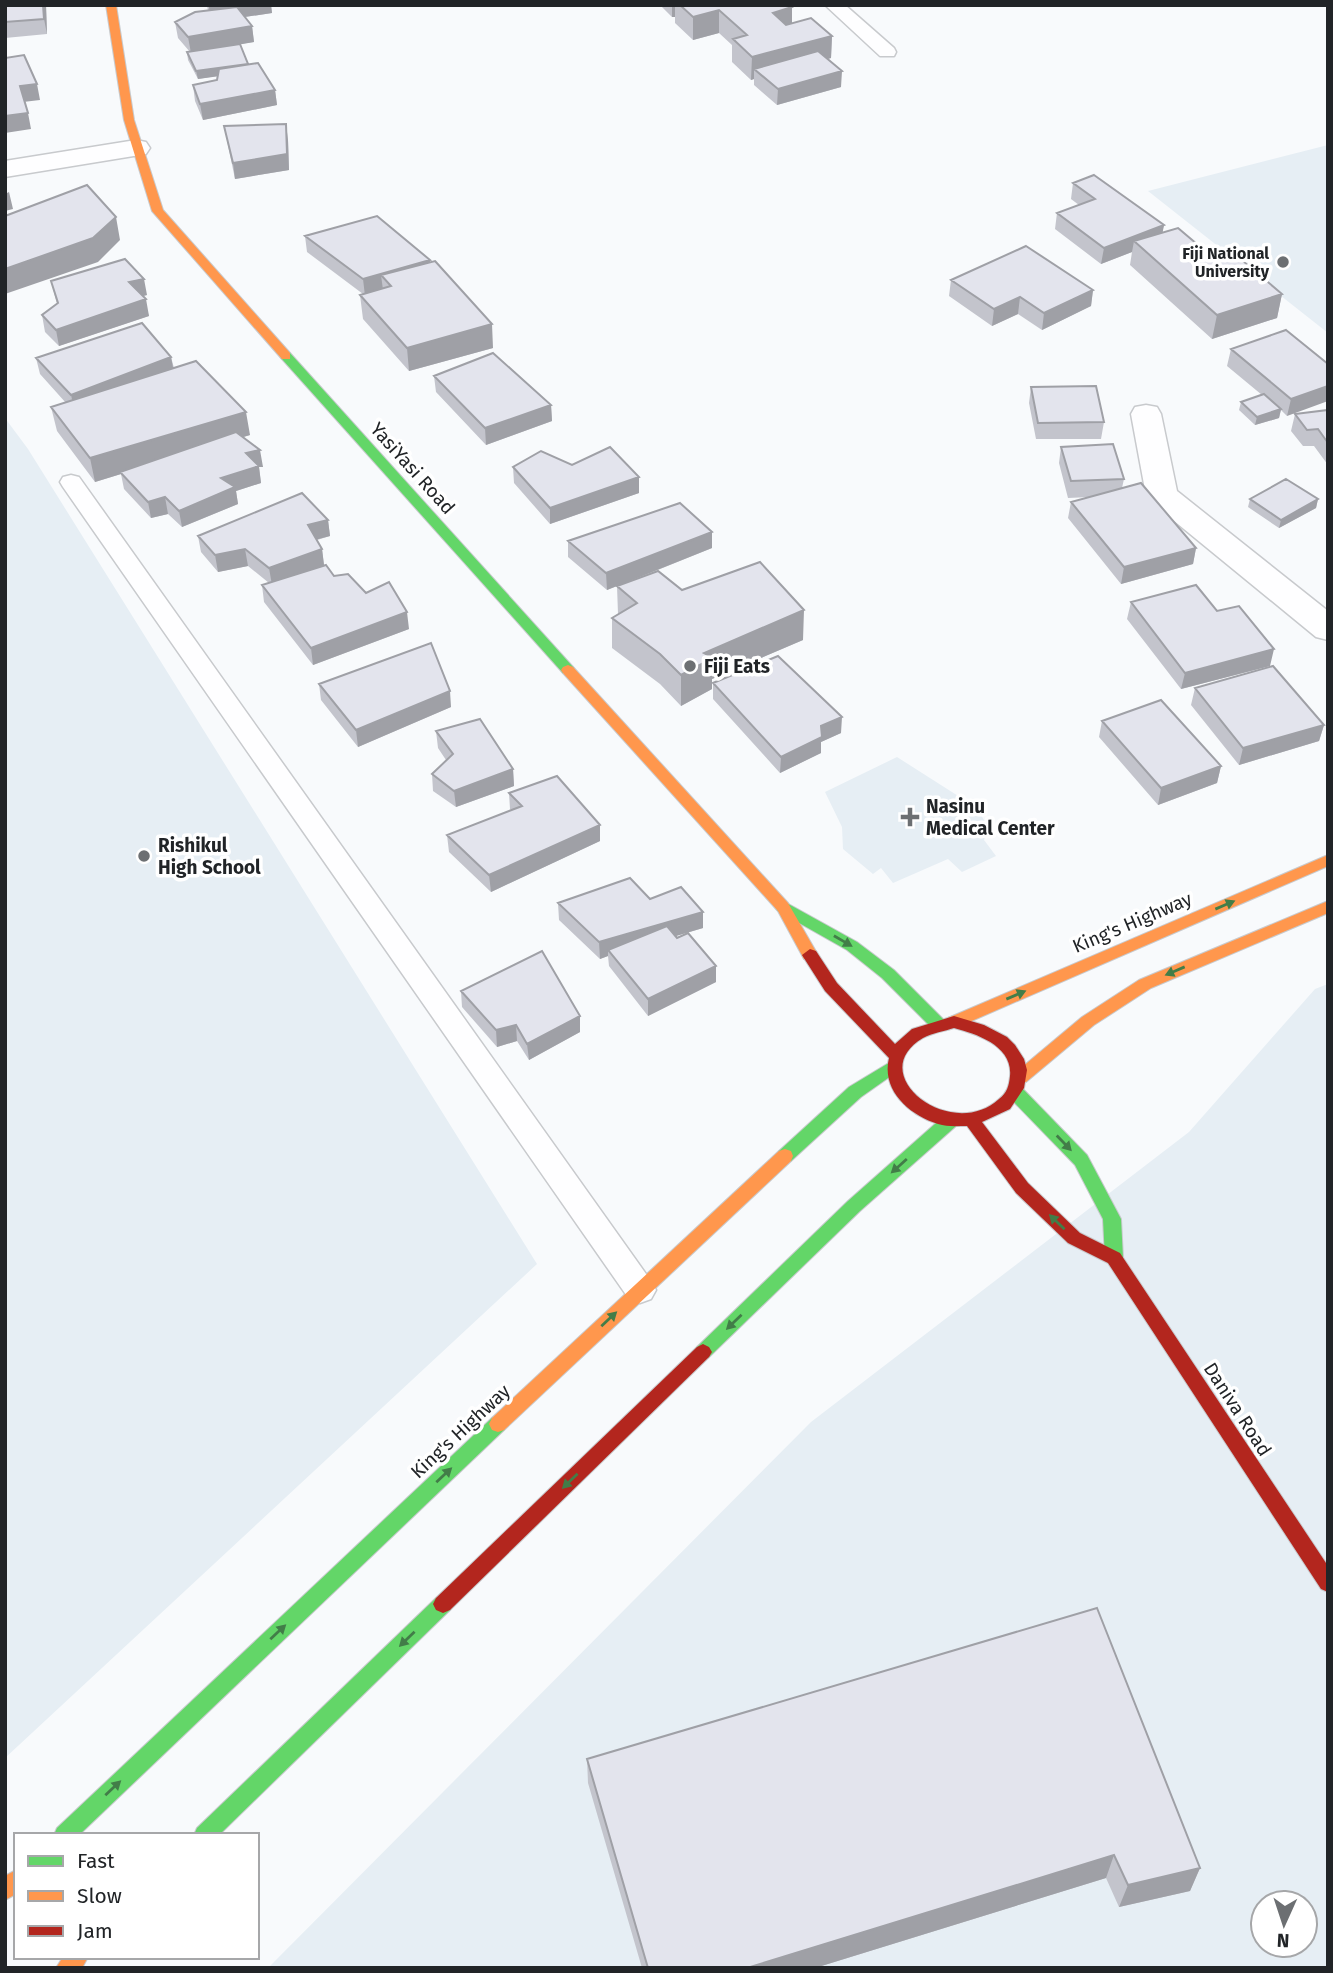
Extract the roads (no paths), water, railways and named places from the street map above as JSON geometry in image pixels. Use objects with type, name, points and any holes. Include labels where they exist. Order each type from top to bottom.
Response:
[{"type":"main road","name":"YasiYasi Road","points":[[111,5],[129,120],[158,211],[411,497],[783,907],[831,987],[893,1060]]},
{"type":"main road","name":"King's Highway","points":[[946,1023],[1328,860]]},
{"type":"main road","points":[[972,1121],[1022,1188],[1074,1238],[1114,1258],[1112,1219],[1081,1160],[1018,1086],[1016,1057],[1002,1040],[979,1028],[946,1023],[919,1030],[904,1040],[893,1060],[896,1086],[908,1102],[927,1115],[950,1121],[972,1121],[999,1112],[1018,1086],[1088,1021],[1145,984],[1328,906]]},
{"type":"main road","name":"YasiYasi Road","points":[[783,907],[852,946],[946,1023]]},
{"type":"main road","name":"King's Highway","points":[[66,1833],[639,1290],[893,1060]]},
{"type":"main road","points":[[206,1833],[855,1206],[950,1121]]},
{"type":"main road","name":"Daniva Road","points":[[1114,1258],[1328,1583]]},
{"type":"street","points":[[5,169],[136,148]]},
{"type":"street","points":[[1146,414],[1162,495],[1328,629]]},
{"type":"lane","points":[[834,5],[887,52]]},
{"type":"lane","points":[[71,482],[639,1290]]},
{"type":"place","name":"Fiji National University","points":[[1283,262]]},
{"type":"place","name":"Fiji Eats","points":[[690,666]]},
{"type":"place","name":"Nasinu Medical Center","points":[[910,817]]},
{"type":"place","name":"Rishikul High School","points":[[144,856]]}]
